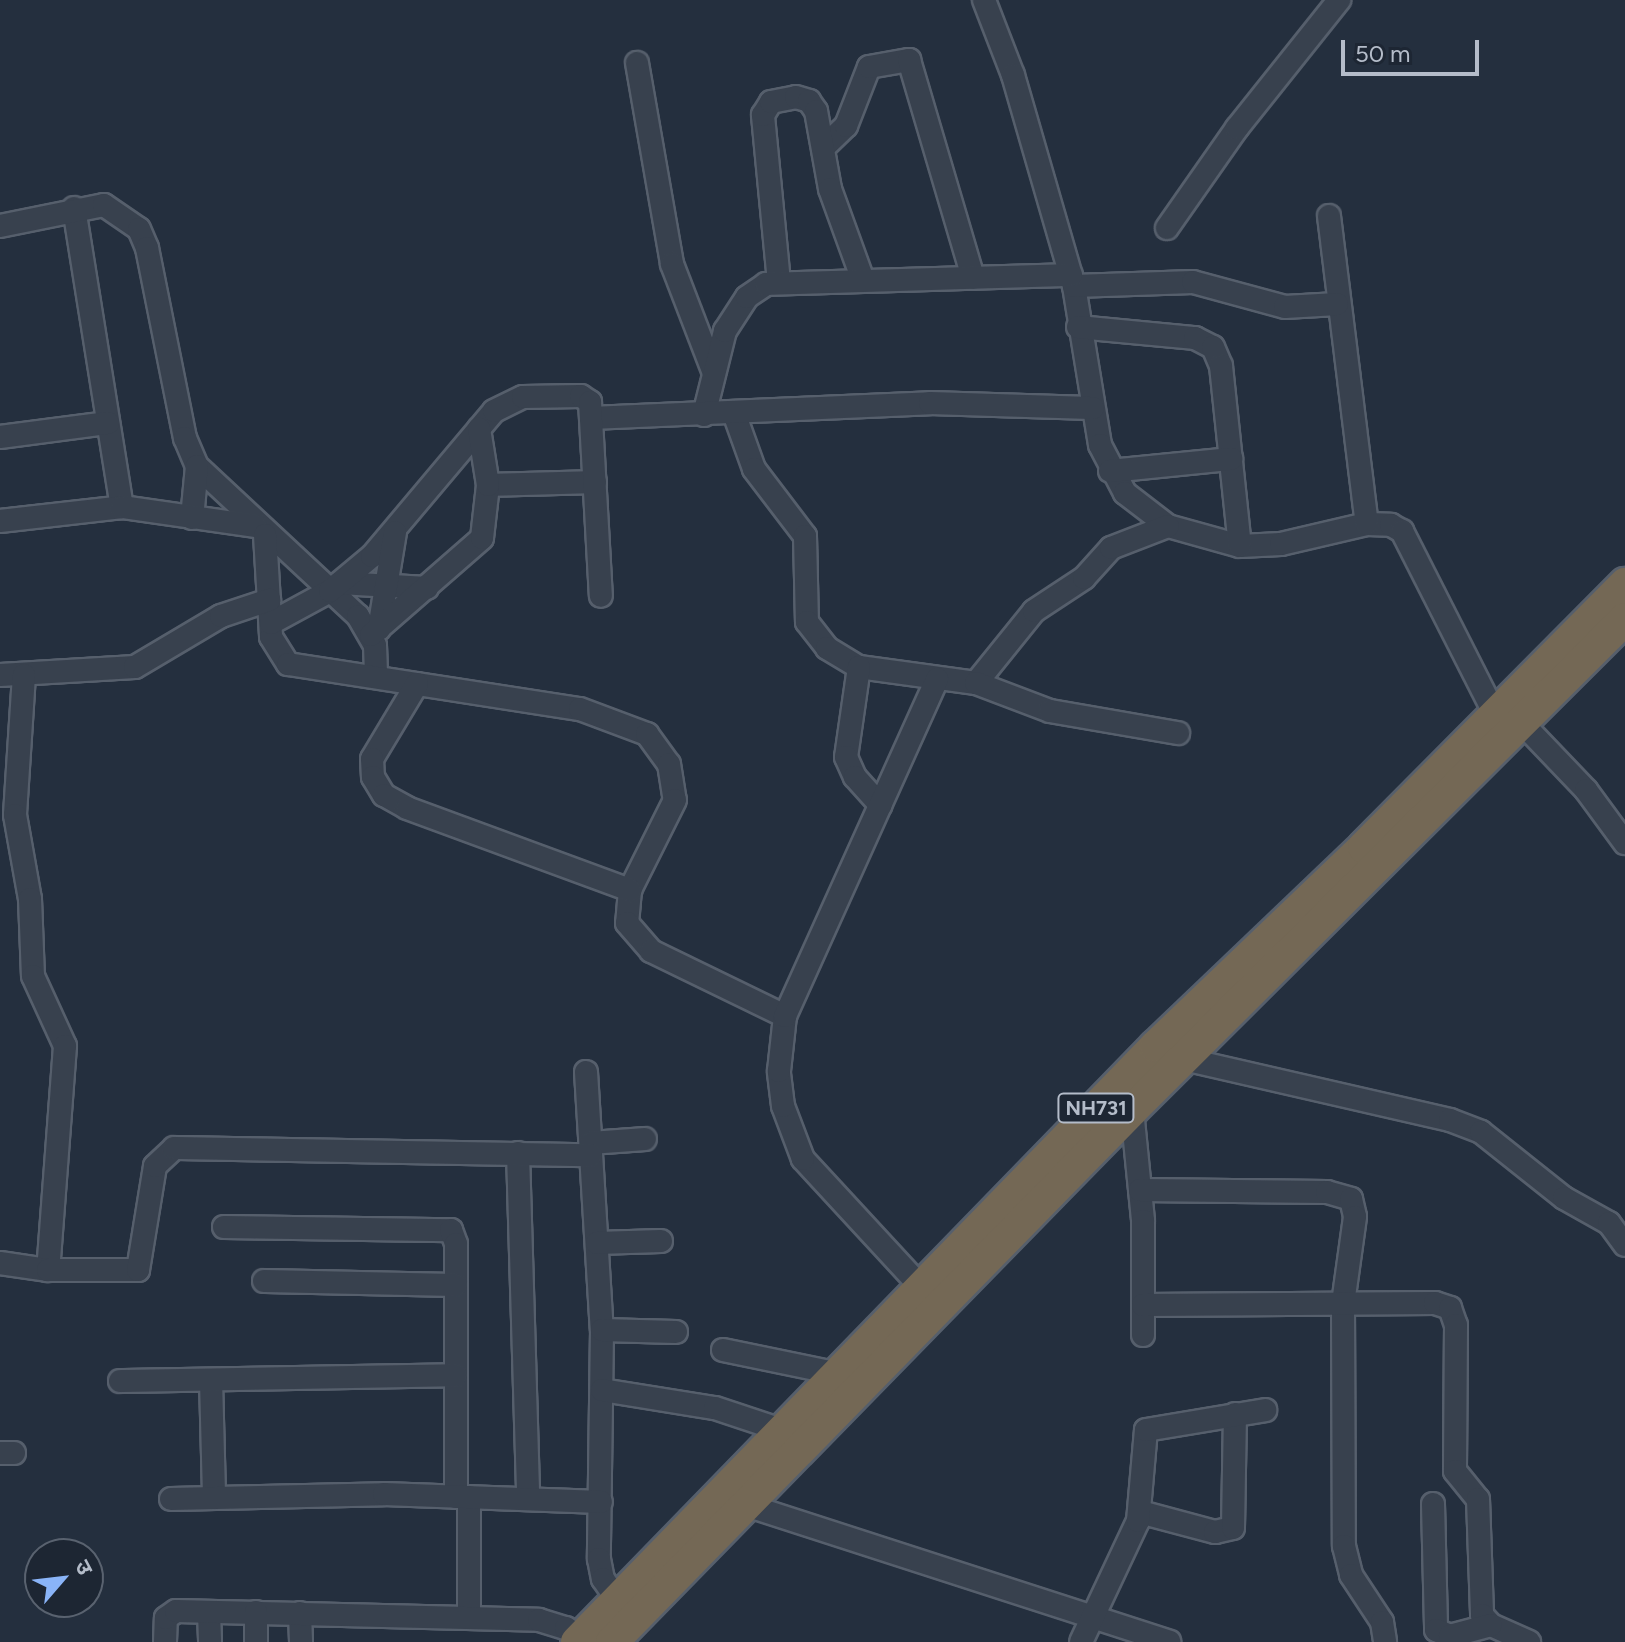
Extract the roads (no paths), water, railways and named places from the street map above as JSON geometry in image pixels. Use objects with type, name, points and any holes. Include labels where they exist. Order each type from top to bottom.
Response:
[{"type":"highway","name":"NH731","points":[[605,1634],[746,1505],[1184,1059],[1509,719],[1625,584]]},
{"type":"highway","name":"NH731","points":[[605,1634],[784,1431],[1156,1046],[1509,719],[1625,619]]},
{"type":"street","points":[[984,0],[1013,75],[1073,281],[1093,408],[1110,471],[1141,509],[1168,526],[1240,546],[1281,544],[1367,524],[1391,525],[1410,541],[1509,719],[1586,790],[1625,843]]},
{"type":"street","points":[[1167,228],[1237,128],[1339,0]]},
{"type":"street","points":[[823,148],[846,126],[869,67],[909,60],[973,278]]},
{"type":"street","points":[[637,63],[672,264],[714,373]]},
{"type":"street","points":[[779,282],[765,109],[782,99],[809,101],[823,148],[830,189],[863,280]]},
{"type":"street","points":[[0,226],[74,208],[115,208],[139,229],[147,248],[185,438],[197,466],[260,531],[335,587],[375,632]]},
{"type":"street","points":[[74,208],[122,507]]},
{"type":"street","points":[[1329,216],[1337,304],[1367,524]]},
{"type":"street","points":[[704,415],[714,373],[735,313],[757,289],[779,282],[973,278],[1193,282],[1285,307],[1337,304]]},
{"type":"street","points":[[1078,327],[1195,338],[1213,347],[1221,366],[1240,546]]},
{"type":"street","points":[[335,587],[395,531],[479,429],[504,404],[523,397],[585,396],[591,418],[601,596]]},
{"type":"street","points":[[591,418],[930,403],[1093,408]]},
{"type":"street","points":[[734,413],[754,469],[805,536],[807,622],[827,648],[859,667],[976,683],[1050,711],[1178,733]]},
{"type":"street","points":[[0,437],[108,423]]},
{"type":"street","points":[[375,632],[482,538],[488,485],[479,429]]},
{"type":"street","points":[[1110,471],[1231,459]]},
{"type":"street","points":[[192,518],[197,466]]},
{"type":"street","points":[[488,485],[595,482]]},
{"type":"street","points":[[0,521],[122,507],[260,531]]},
{"type":"street","points":[[976,683],[1034,611],[1084,578],[1111,548],[1168,526]]},
{"type":"street","points":[[260,531],[275,648],[288,664],[580,709],[647,734],[669,764],[675,800],[630,890],[627,923],[651,951],[785,1016]]},
{"type":"street","points":[[376,677],[375,632],[395,531]]},
{"type":"street","points":[[0,675],[135,667],[221,616],[270,611],[335,587],[385,585],[427,588]]},
{"type":"street","points":[[859,667],[846,757],[855,777],[880,805]]},
{"type":"street","points":[[24,675],[15,815],[30,899],[33,976],[65,1046],[48,1270]]},
{"type":"street","points":[[922,1288],[803,1159],[783,1106],[779,1045],[785,1016],[937,679]]},
{"type":"street","points":[[417,684],[372,759],[373,777],[384,795],[407,808],[630,890]]},
{"type":"street","points":[[1184,1059],[1450,1120],[1481,1132],[1564,1198],[1609,1223],[1625,1245]]},
{"type":"street","points":[[165,1642],[168,1614],[209,1612],[469,1616],[550,1622],[605,1634],[601,1571],[602,1330],[586,1072]]},
{"type":"street","points":[[1132,1110],[1140,1190],[1143,1335]]},
{"type":"street","points":[[0,1263],[48,1270],[138,1270],[155,1166],[174,1148],[518,1153],[591,1149],[645,1139]]},
{"type":"street","points":[[518,1153],[528,1499]]},
{"type":"street","points":[[1140,1190],[1347,1196],[1355,1217],[1343,1303],[1345,1558],[1382,1622],[1385,1642]]},
{"type":"street","points":[[224,1227],[448,1229],[455,1237],[456,1375],[469,1616]]},
{"type":"street","points":[[597,1243],[661,1241]]},
{"type":"street","points":[[264,1281],[456,1285]]},
{"type":"street","points":[[1143,1305],[1435,1303],[1454,1314],[1455,1471],[1477,1495],[1481,1610],[1491,1625],[1529,1642]]},
{"type":"street","points":[[602,1330],[676,1332]]},
{"type":"street","points":[[723,1350],[840,1374]]},
{"type":"street","points":[[120,1381],[456,1375]]},
{"type":"street","points":[[211,1380],[214,1498]]},
{"type":"street","points":[[602,1390],[715,1408],[784,1431]]},
{"type":"street","points":[[1081,1642],[1140,1512],[1146,1430],[1265,1410]]},
{"type":"street","points":[[1140,1512],[1215,1532],[1233,1528],[1235,1414]]},
{"type":"street","points":[[171,1499],[462,1497],[601,1502]]},
{"type":"street","points":[[1433,1504],[1436,1630],[1450,1636],[1491,1625]]},
{"type":"street","points":[[746,1505],[1169,1642]]},
{"type":"street","points":[[209,1612],[210,1642]]},
{"type":"street","points":[[256,1612],[256,1642]]},
{"type":"street","points":[[300,1613],[301,1642]]}]
